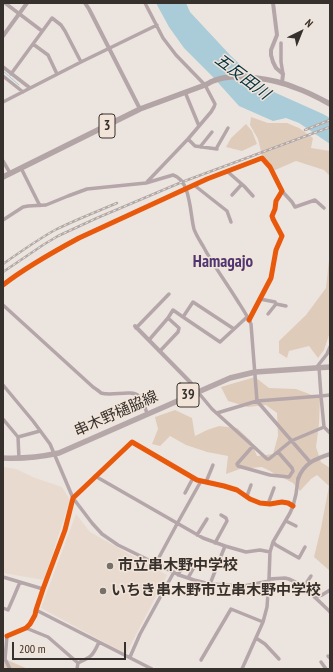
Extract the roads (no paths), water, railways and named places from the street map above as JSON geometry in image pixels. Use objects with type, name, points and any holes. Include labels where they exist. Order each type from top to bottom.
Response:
[{"type":"highway","name":"3","points":[[3,177],[140,109],[221,78],[252,77],[272,80],[295,87],[330,104]]},
{"type":"main road","name":"串木野樋脇線","points":[[3,458],[19,459],[54,454],[230,378],[255,372],[330,366]]},
{"type":"street","points":[[5,3],[42,31]]},
{"type":"street","points":[[3,36],[27,3]]},
{"type":"street","points":[[85,3],[140,109]]},
{"type":"street","points":[[145,3],[163,38],[176,55],[205,85],[215,104],[211,112],[188,139],[146,183]]},
{"type":"street","points":[[273,3],[277,35],[271,50],[271,55],[276,68],[283,74]]},
{"type":"street","points":[[11,74],[52,18],[61,25],[65,31],[81,62]]},
{"type":"street","points":[[3,102],[157,25]]},
{"type":"street","points":[[281,43],[281,62],[283,74],[282,83]]},
{"type":"street","points":[[33,44],[48,55],[57,74]]},
{"type":"street","points":[[3,68],[30,88]]},
{"type":"street","points":[[3,76],[23,92]]},
{"type":"street","points":[[185,92],[199,126]]},
{"type":"street","points":[[188,139],[195,146],[217,149],[228,128]]},
{"type":"street","points":[[200,147],[212,132]]},
{"type":"street","points":[[3,286],[15,276],[58,249],[86,235],[207,179],[262,158],[270,167],[281,190],[295,207],[315,200],[324,208]]},
{"type":"street","points":[[3,161],[10,173]]},
{"type":"street","points":[[21,168],[40,206]]},
{"type":"street","points":[[228,172],[253,196]]},
{"type":"street","points":[[3,220],[23,207],[52,204],[87,189],[146,183],[173,175],[176,176],[186,189],[194,229],[197,235],[209,257],[248,318],[251,330],[257,401],[310,462]]},
{"type":"street","points":[[232,195],[242,184]]},
{"type":"street","points":[[194,185],[227,211],[231,222]]},
{"type":"street","points":[[149,340],[174,310],[220,342],[248,318],[271,278],[276,250],[282,236],[272,216],[276,201],[282,191],[281,190]]},
{"type":"street","points":[[169,294],[136,327],[190,382],[217,413],[267,459],[291,441],[324,427]]},
{"type":"street","points":[[260,299],[286,306]]},
{"type":"street","points":[[183,316],[193,302],[234,329]]},
{"type":"street","points":[[268,314],[276,304]]},
{"type":"street","points":[[3,305],[93,388],[102,393],[133,393],[138,395],[147,414]]},
{"type":"street","points":[[160,351],[179,330],[179,328],[168,318]]},
{"type":"street","points":[[330,347],[317,368],[324,427],[330,433]]},
{"type":"street","points":[[3,386],[33,421],[50,444],[73,498],[102,534],[118,545],[178,575],[210,584],[244,586],[285,578],[293,581],[315,597],[330,612]]},
{"type":"street","points":[[217,413],[257,401],[330,395]]},
{"type":"street","points":[[4,421],[18,437],[19,459]]},
{"type":"street","points":[[18,437],[40,431]]},
{"type":"street","points":[[7,636],[26,628],[35,615],[65,530],[73,498],[132,442],[193,478],[238,490],[260,503],[268,504],[282,502],[293,506]]},
{"type":"street","points":[[253,446],[237,464],[238,466],[270,475],[290,477],[293,471],[292,468],[278,452]]},
{"type":"street","points":[[242,669],[263,622],[267,607],[270,552],[273,542],[293,506],[300,473],[310,462],[330,454]]},
{"type":"street","points":[[156,563],[177,524],[213,465]]},
{"type":"street","points":[[95,476],[203,538],[246,552],[260,550],[270,552]]},
{"type":"street","points":[[185,493],[193,478]]},
{"type":"street","points":[[247,496],[251,485]]},
{"type":"street","points":[[268,504],[274,488]]},
{"type":"street","points":[[215,543],[227,520],[221,515]]},
{"type":"street","points":[[197,535],[207,519]]},
{"type":"street","points":[[286,521],[296,526]]},
{"type":"street","points":[[273,542],[299,558],[305,547]]},
{"type":"street","points":[[210,584],[225,546]]},
{"type":"street","points":[[178,575],[187,559]]},
{"type":"street","points":[[188,578],[197,562]]},
{"type":"street","points":[[130,657],[140,634],[174,572]]},
{"type":"street","points":[[303,588],[311,576]]},
{"type":"street","points":[[3,577],[44,589]]},
{"type":"street","points":[[3,608],[8,610],[20,582]]},
{"type":"street","points":[[315,597],[330,590]]},
{"type":"street","points":[[201,660],[231,609],[263,622]]},
{"type":"street","points":[[36,610],[152,669]]},
{"type":"street","points":[[26,628],[48,638],[78,663]]},
{"type":"street","points":[[3,633],[7,636]]},
{"type":"street","points":[[7,636],[5,658],[10,669]]},
{"type":"street","points":[[256,638],[265,644],[279,659]]},
{"type":"street","points":[[78,663],[90,657],[95,652],[99,642]]},
{"type":"street","points":[[321,662],[326,669]]},
{"type":"street","points":[[77,669],[78,663]]},
{"type":"water","name":"五反田川","points":[[156,3],[186,3],[190,12],[231,56],[260,83],[276,93],[330,118],[330,144],[299,123],[286,118],[273,121],[239,106],[184,48],[169,27]]},
{"type":"waterway","points":[[3,71],[19,85]]},
{"type":"railway","points":[[305,130],[330,120]]},
{"type":"railway","points":[[3,272],[58,236],[97,218],[182,182],[330,127]]},
{"type":"railway","points":[[3,264],[55,230],[117,203]]},
{"type":"place","name":"市立串木野中学校","points":[[110,566]]},
{"type":"place","name":"いちき串木野市立串木野中学校","points":[[103,591]]},
{"type":"district","name":"Hamagajo","points":[[223,262]]}]
